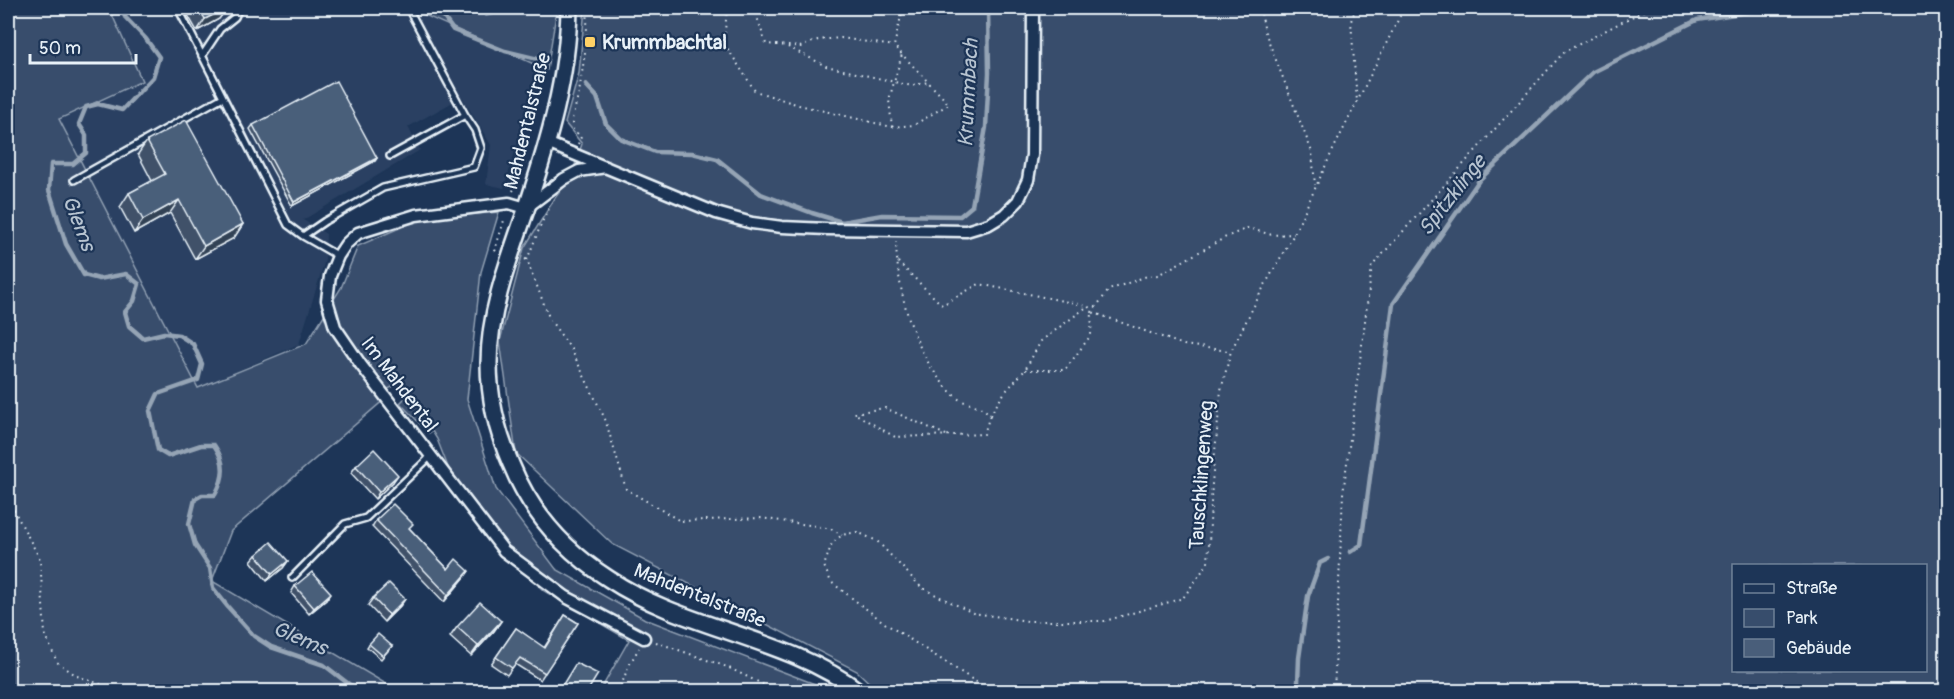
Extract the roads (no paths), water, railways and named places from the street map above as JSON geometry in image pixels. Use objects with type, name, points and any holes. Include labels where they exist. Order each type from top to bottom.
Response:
[{"type":"main road","name":"Mahdentalstraße","points":[[569,8],[565,68],[547,143],[511,255],[491,335],[489,362],[491,393],[502,443],[516,476],[548,528],[585,563],[633,593],[671,610],[800,657],[842,679],[860,692]]},
{"type":"street","points":[[547,143],[716,213],[752,223],[782,227],[966,231],[997,220],[1004,215],[1018,201],[1028,180],[1032,155],[1033,8]]},
{"type":"street","name":"Mahdentalstraße","points":[[526,208],[556,184],[579,171],[606,166]]},
{"type":"street","name":"Im Mahdental","points":[[526,208],[509,203],[416,215],[358,233],[346,244],[338,256],[330,276],[327,300],[335,327],[504,550],[566,597],[644,638]]},
{"type":"lane","points":[[178,8],[288,225],[338,256]]},
{"type":"lane","points":[[202,56],[220,29],[235,17],[239,8]]},
{"type":"lane","points":[[303,236],[382,188],[474,167],[480,148],[475,130],[408,8]]},
{"type":"lane","points":[[74,180],[223,97]]},
{"type":"lane","points":[[390,156],[465,115]]},
{"type":"lane","points":[[292,578],[345,524],[366,518],[431,456]]},
{"type":"waterway","name":"Glems","points":[[122,8],[125,17],[159,57],[153,77],[122,110],[98,104],[86,107],[79,124],[86,135],[86,153],[73,164],[51,164],[49,190],[66,244],[84,275],[99,279],[126,274],[139,284],[134,301],[125,312],[129,326],[143,338],[164,333],[179,335],[193,344],[202,364],[198,380],[158,394],[150,411],[158,450],[168,456],[201,445],[214,445],[221,457],[223,470],[215,495],[202,495],[195,499],[189,524],[195,545],[210,568],[213,588],[254,636],[271,647],[324,665],[350,685],[371,692]]},
{"type":"waterway","name":"Krummbach","points":[[437,8],[453,30],[505,51],[542,60]]},
{"type":"waterway","name":"Krummbach","points":[[586,85],[597,97],[606,124],[621,139],[655,152],[692,153],[717,159],[761,194],[812,213],[842,222],[882,215],[960,216],[972,206],[986,127],[989,73],[988,8]]},
{"type":"waterway","name":"Spitzklinge","points":[[1350,552],[1361,545],[1393,304],[1480,179],[1593,72],[1697,20],[1772,8]]},
{"type":"waterway","name":"Spitzklinge","points":[[1294,692],[1298,683],[1299,658],[1308,596],[1320,563],[1328,559]]},
{"type":"place","name":"Krummbachtal","points":[[590,42]]}]
